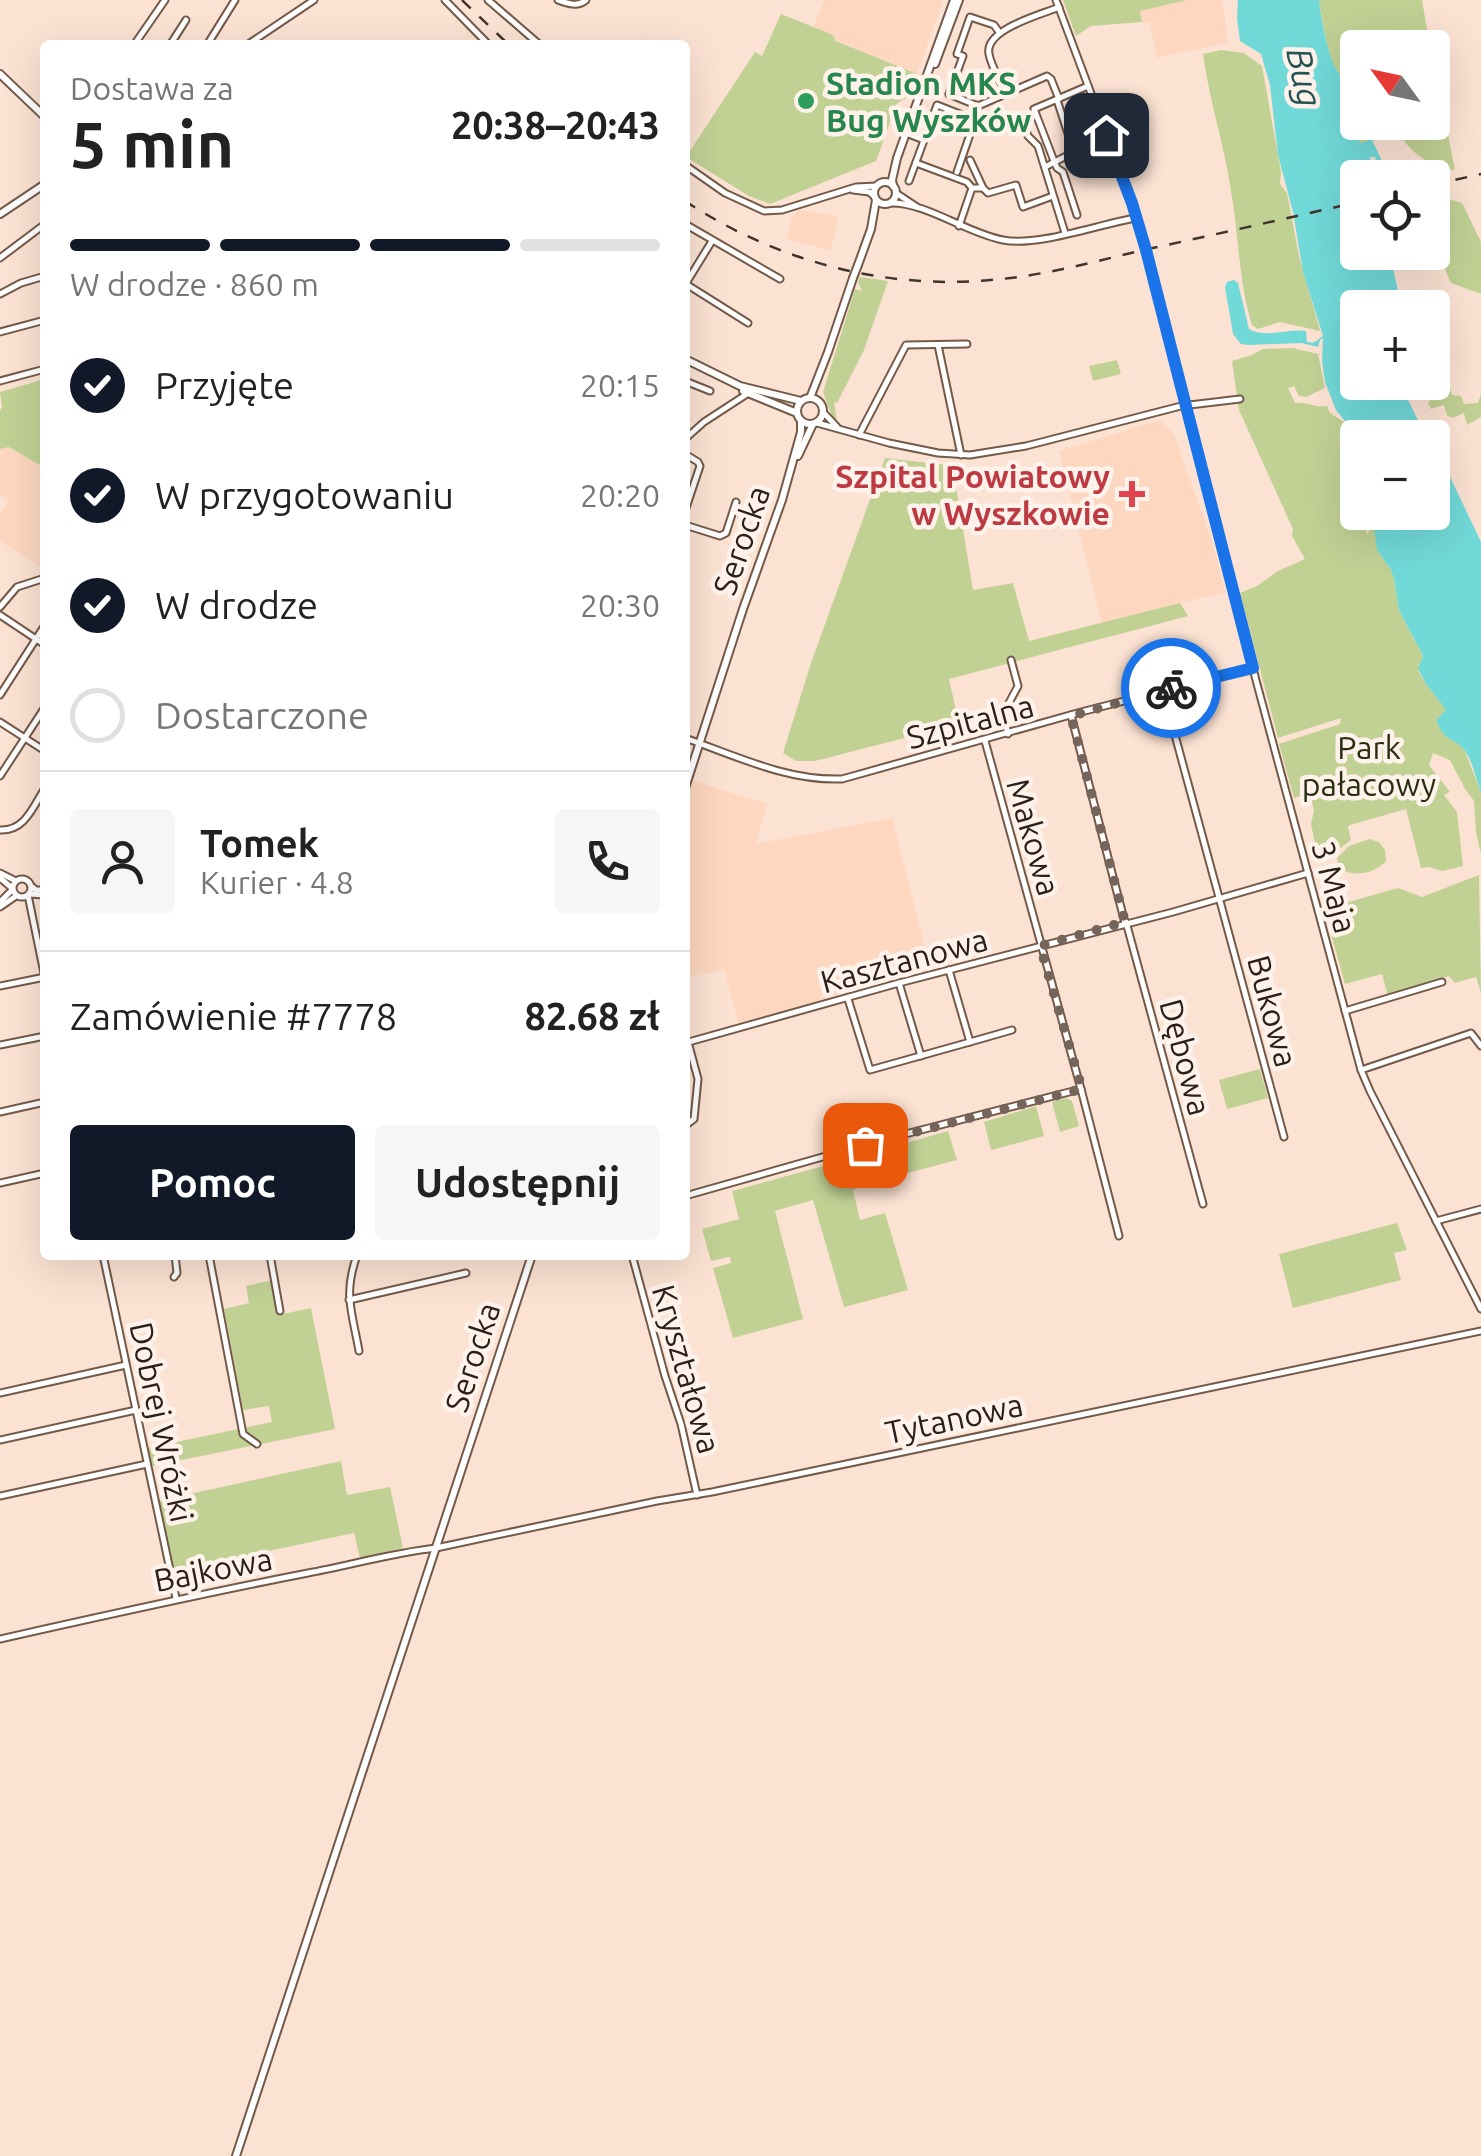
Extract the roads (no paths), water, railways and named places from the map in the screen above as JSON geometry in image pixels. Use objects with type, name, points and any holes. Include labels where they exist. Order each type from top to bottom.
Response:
[{"type":"main road","points":[[824,413],[819,390],[828,352],[871,229],[875,198],[897,158],[956,0]]},
{"type":"main road","points":[[0,74],[40,109]]},
{"type":"main road","points":[[871,229],[894,190],[897,158]]},
{"type":"main road","points":[[880,184],[894,190]]},
{"type":"main road","points":[[0,214],[40,187]]},
{"type":"main road","points":[[875,198],[888,204]]},
{"type":"main road","points":[[806,400],[828,352]]},
{"type":"main road","points":[[690,363],[815,423]]},
{"type":"main road","points":[[752,391],[821,402]]},
{"type":"main road","name":"Serocka","points":[[690,774],[788,480],[802,432],[799,417],[806,400]]},
{"type":"main road","name":"Serocka","points":[[788,480],[815,423],[824,413]]},
{"type":"main road","name":"Serocka","points":[[236,2156],[530,1260]]},
{"type":"street","points":[[137,40],[165,0]]},
{"type":"street","points":[[210,40],[236,0]]},
{"type":"street","points":[[259,40],[314,0]]},
{"type":"street","points":[[445,0],[484,40]]},
{"type":"street","points":[[488,0],[534,40]]},
{"type":"street","points":[[558,0],[581,4],[586,0]]},
{"type":"street","points":[[1005,92],[988,53],[991,41],[998,32],[1058,4]]},
{"type":"street","name":"3 Maja","points":[[1058,4],[1136,218],[1362,1070],[1481,1309]]},
{"type":"street","points":[[998,32],[994,25],[970,17],[958,54],[964,56],[949,94],[978,106],[1047,76],[1074,152],[1045,167]]},
{"type":"street","points":[[173,40],[186,20]]},
{"type":"street","points":[[1077,215],[1063,172],[1057,168],[1034,108],[1088,86]]},
{"type":"street","points":[[909,181],[938,106],[976,120],[957,172]]},
{"type":"street","points":[[1021,116],[1028,136],[1038,146],[1064,233]]},
{"type":"street","points":[[906,133],[924,140]]},
{"type":"street","points":[[970,160],[988,193],[1016,184],[1024,207],[1054,196]]},
{"type":"street","points":[[916,162],[967,182],[972,188]]},
{"type":"street","points":[[690,169],[724,193],[764,211],[782,210],[856,187],[880,184]]},
{"type":"street","points":[[972,188],[983,188]]},
{"type":"street","points":[[959,226],[972,188]]},
{"type":"street","points":[[850,190],[865,191],[875,198]]},
{"type":"street","points":[[894,190],[920,209]]},
{"type":"street","points":[[888,204],[897,202],[920,209],[1008,242],[1136,218]]},
{"type":"street","points":[[690,227],[780,278]]},
{"type":"street","points":[[0,258],[40,228]]},
{"type":"street","points":[[690,277],[712,241]]},
{"type":"street","points":[[0,294],[40,277]]},
{"type":"street","points":[[690,288],[748,323]]},
{"type":"street","points":[[0,332],[40,321]]},
{"type":"street","points":[[859,435],[906,345],[966,344]]},
{"type":"street","points":[[938,345],[961,455]]},
{"type":"street","points":[[0,382],[40,370]]},
{"type":"street","points":[[690,382],[710,391]]},
{"type":"street","points":[[690,435],[752,391]]},
{"type":"street","points":[[815,423],[938,454],[961,455],[1026,446],[1185,406],[1240,400]]},
{"type":"street","points":[[824,413],[837,427]]},
{"type":"street","points":[[690,457],[700,466],[690,496]]},
{"type":"street","points":[[690,527],[720,536],[726,533],[736,502]]},
{"type":"street","points":[[0,607],[16,588],[40,580]]},
{"type":"street","points":[[0,615],[40,642]]},
{"type":"street","points":[[0,695],[40,633]]},
{"type":"street","points":[[1008,734],[1003,714],[1018,686],[1011,660]]},
{"type":"street","name":"Szpitalna","points":[[690,740],[788,774],[820,780],[842,779],[1253,668]]},
{"type":"street","name":"Bukowa","points":[[1163,690],[1284,1137]]},
{"type":"street","points":[[0,776],[40,715]]},
{"type":"street","name":"Dębowa","points":[[1071,716],[1203,1204]]},
{"type":"street","points":[[0,722],[40,748]]},
{"type":"street","name":"Makowa","points":[[984,741],[1119,1236]]},
{"type":"street","points":[[0,830],[20,825],[40,795]]},
{"type":"street","name":"Kasztanowa","points":[[690,1042],[1308,872]]},
{"type":"street","points":[[0,876],[26,880],[22,892]]},
{"type":"street","points":[[0,876],[22,892]]},
{"type":"street","points":[[17,880],[33,917],[40,953]]},
{"type":"street","points":[[0,905],[22,892],[40,892]]},
{"type":"street","points":[[949,970],[970,1042]]},
{"type":"street","points":[[0,986],[40,979]]},
{"type":"street","points":[[1345,1011],[1442,982]]},
{"type":"street","points":[[899,983],[921,1056]]},
{"type":"street","points":[[848,998],[870,1070],[1012,1030]]},
{"type":"street","points":[[1362,1070],[1471,1034],[1481,1046]]},
{"type":"street","points":[[0,1045],[40,1037]]},
{"type":"street","points":[[690,1057],[698,1086],[694,1120],[690,1123]]},
{"type":"street","points":[[690,1195],[1082,1089]]},
{"type":"street","points":[[0,1112],[40,1103]]},
{"type":"street","points":[[0,1183],[40,1174]]},
{"type":"street","points":[[1436,1221],[1481,1209]]},
{"type":"street","name":"Dobrej Wróżki","points":[[104,1260],[176,1598]]},
{"type":"street","points":[[174,1277],[175,1260]]},
{"type":"street","points":[[211,1260],[244,1434],[258,1444]]},
{"type":"street","points":[[271,1260],[280,1311]]},
{"type":"street","points":[[355,1260],[348,1282],[360,1351]]},
{"type":"street","name":"Kryształowa","points":[[633,1260],[681,1424],[697,1495]]},
{"type":"street","points":[[349,1300],[466,1273]]},
{"type":"street","name":"Tytanowa","points":[[436,1548],[1481,1331]]},
{"type":"street","points":[[0,1393],[126,1365]]},
{"type":"street","points":[[0,1440],[136,1410]]},
{"type":"street","points":[[0,1496],[148,1464]]},
{"type":"street","name":"Bajkowa","points":[[0,1640],[176,1598],[399,1552],[436,1548]]},
{"type":"water","name":"Bug","points":[[1238,0],[1319,0],[1326,42],[1340,74],[1340,140],[1372,140],[1382,160],[1340,160],[1340,270],[1393,270],[1398,290],[1340,290],[1340,400],[1408,400],[1418,420],[1344,420],[1325,382],[1323,338],[1318,347],[1301,343],[1248,345],[1241,344],[1233,334],[1225,287],[1234,280],[1249,329],[1262,333],[1306,331],[1307,342],[1323,336],[1303,272],[1278,155],[1270,85],[1261,54],[1240,41]]},
{"type":"water","points":[[1450,477],[1481,542],[1481,792],[1468,755],[1446,737],[1436,720],[1444,707],[1418,669],[1423,656],[1399,610],[1391,570],[1377,550],[1374,530],[1450,530]]},
{"type":"railway","points":[[462,0],[504,40]]},
{"type":"railway","points":[[1450,181],[1481,174]]},
{"type":"railway","points":[[690,204],[755,240],[792,255],[870,275],[950,282],[1050,272],[1340,206]]},
{"type":"place","name":"Stadion MKS Bug Wyszków","points":[[806,101]]},
{"type":"place","name":"Szpital Powiatowy w Wyszkowie","points":[[1132,494]]},
{"type":"park label","name":"Park pałacowy","points":[[1369,766]]}]
